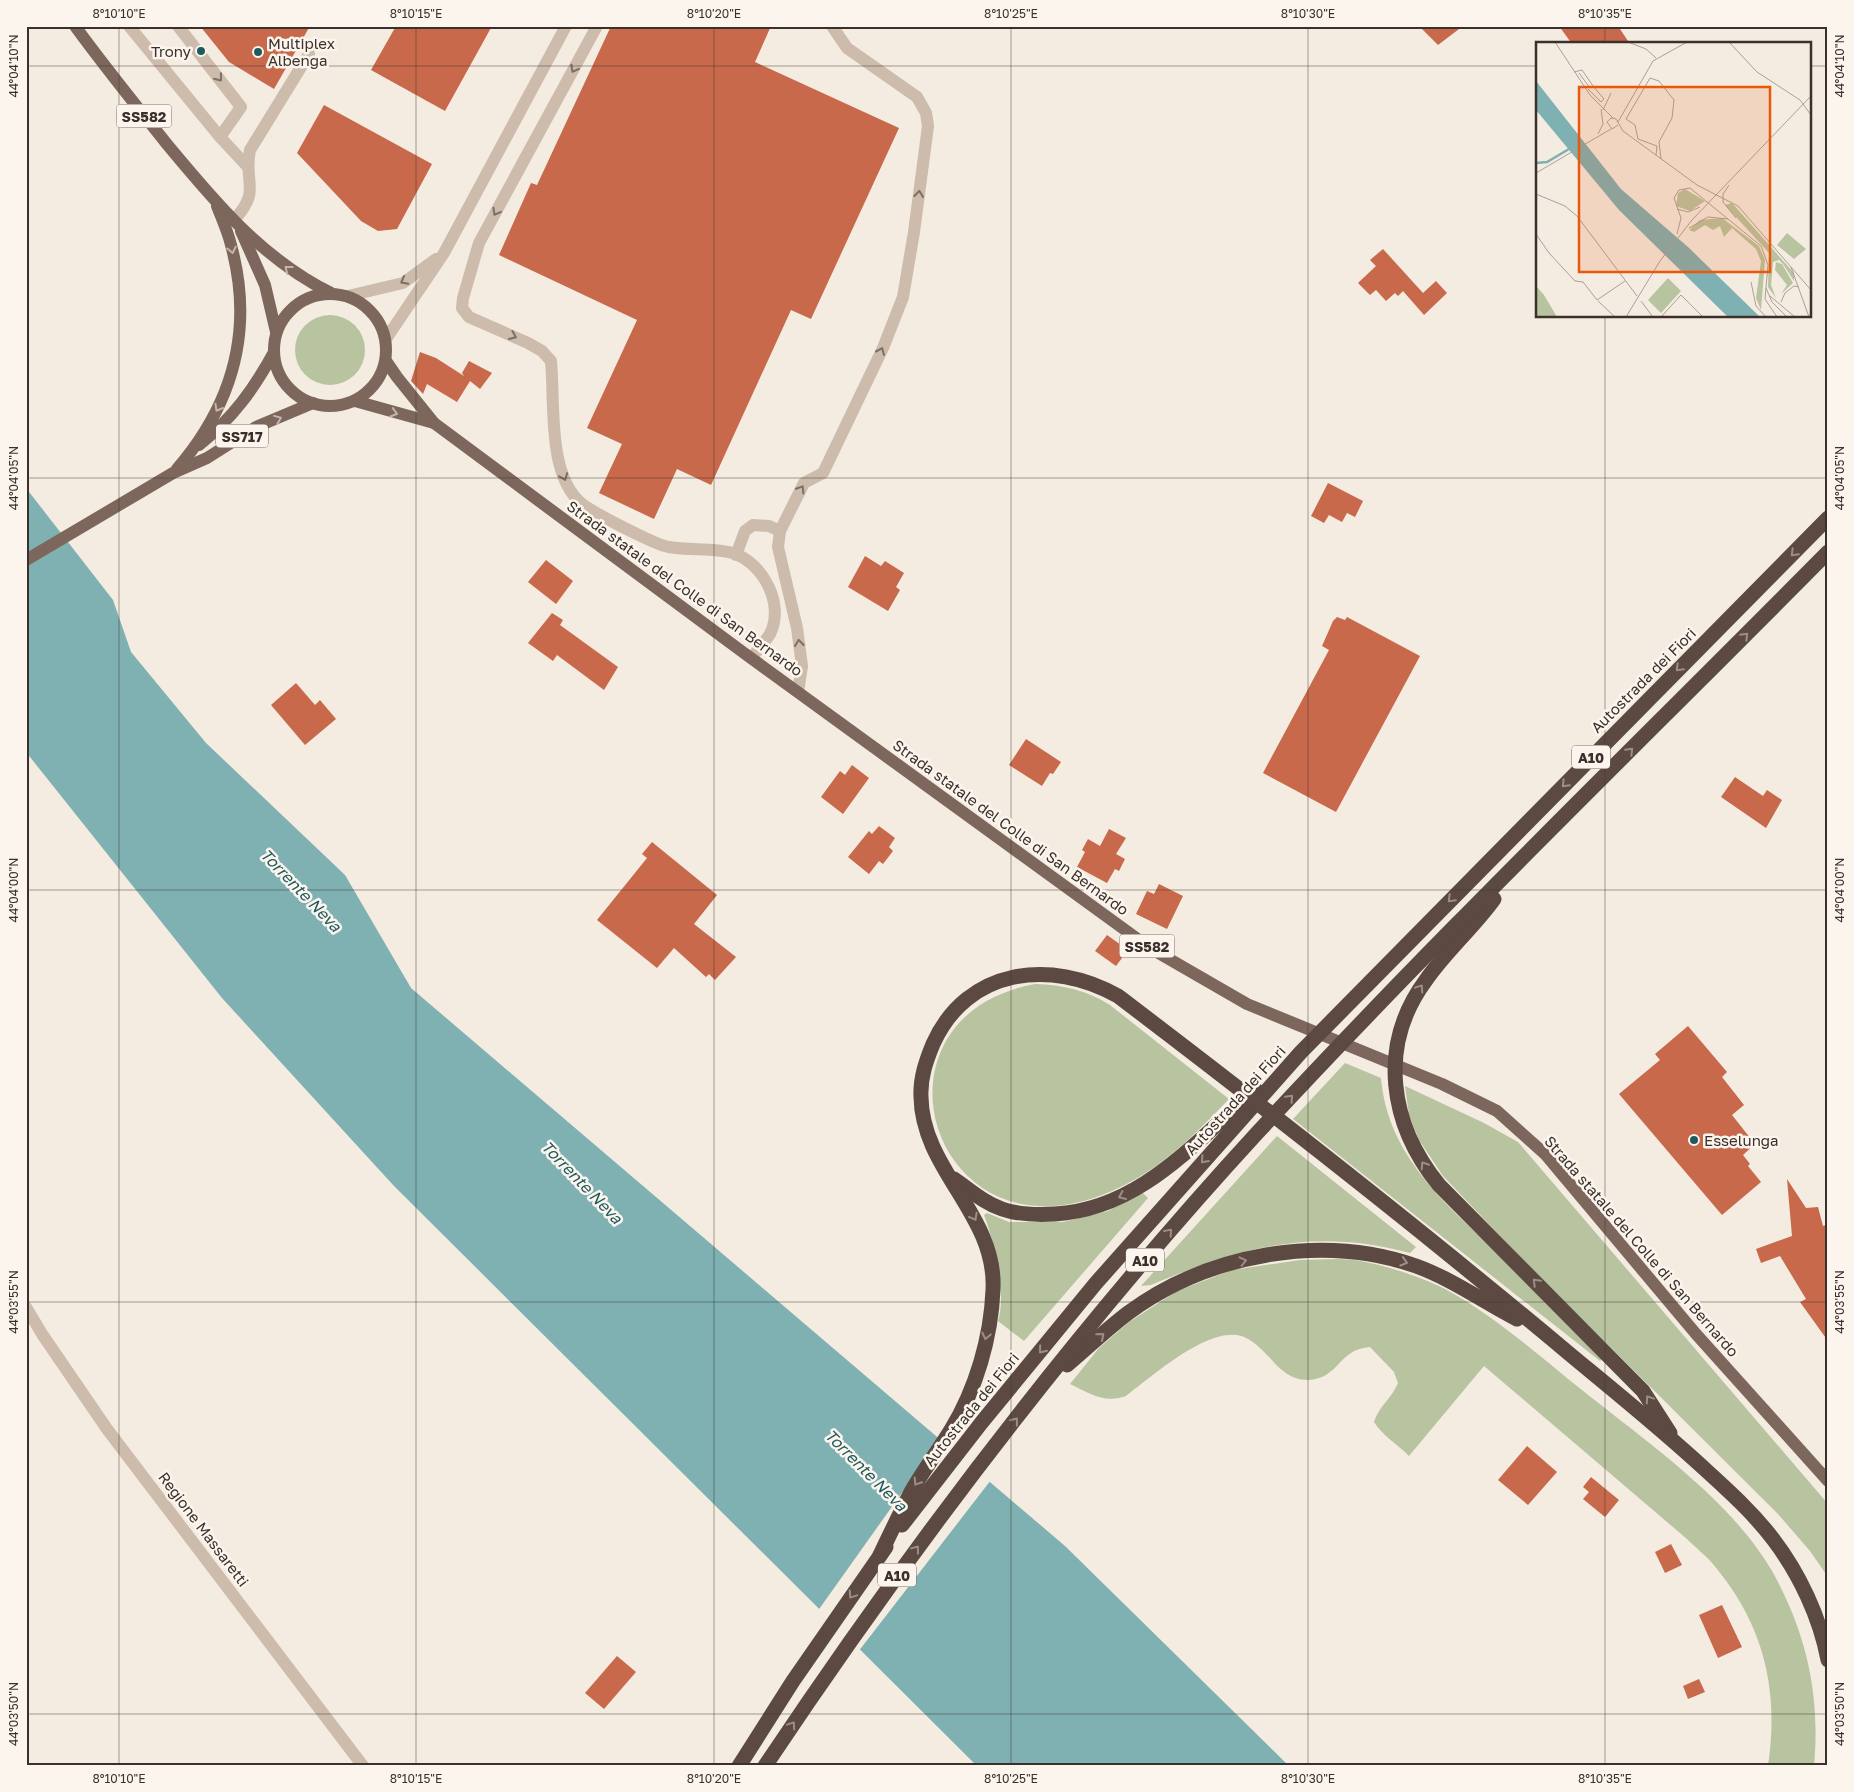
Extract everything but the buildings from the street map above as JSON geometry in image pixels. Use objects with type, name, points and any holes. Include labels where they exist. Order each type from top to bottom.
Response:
[{"type":"highway","name":"Autostrada dei Fiori","points":[[738,1766],[793,1681],[880,1555],[1020,1376],[1161,1208],[1233,1118],[1301,1052],[1828,518]]},
{"type":"highway","name":"A10","points":[[765,1766],[894,1578],[1038,1391],[1152,1252],[1256,1134],[1373,1010],[1828,552]]},
{"type":"highway","points":[[1522,860],[1476,924],[1426,978],[1414,996],[1400,1032],[1395,1055],[1395,1075],[1400,1113],[1411,1144],[1424,1167],[1439,1185],[1643,1391],[1674,1441]]},
{"type":"highway","points":[[880,1555],[912,1491],[952,1429],[964,1404],[978,1370],[986,1341],[994,1288],[988,1248],[981,1229],[948,1176],[925,1130],[920,1095],[922,1074],[929,1055],[948,1020],[976,993],[1011,977],[1049,974],[1083,979],[1118,996],[1235,1085],[1543,1332],[1674,1441],[1742,1503],[1775,1541],[1800,1584],[1814,1613],[1828,1660]]},
{"type":"highway","points":[[948,1176],[986,1203],[1018,1214],[1043,1215],[1081,1210],[1118,1198],[1146,1184],[1233,1118]]},
{"type":"highway","points":[[1038,1391],[1127,1314],[1146,1302],[1186,1280],[1229,1264],[1282,1253],[1334,1251],[1394,1260],[1439,1276],[1543,1332]]},
{"type":"main road","name":"SS582","points":[[76,27],[108,71],[216,204]]},
{"type":"main road","points":[[216,204],[292,271],[331,293]]},
{"type":"main road","points":[[192,452],[222,402],[238,352],[241,300],[231,246],[216,204]]},
{"type":"main road","points":[[236,223],[265,285],[276,332],[274,352],[276,366],[283,381],[294,394],[324,406],[340,406],[355,401],[375,384],[380,377],[386,360],[386,339],[379,320],[366,305],[348,296],[331,293],[313,295],[297,303],[284,316],[276,332]]},
{"type":"main road","name":"SS717","points":[[173,473],[192,452],[220,429],[237,411],[259,379],[274,352]]},
{"type":"main road","name":"Strada statale del Colle di San Bernardo","points":[[386,360],[396,377],[434,422],[798,692],[1150,948],[1248,1004],[1442,1084],[1497,1111],[1545,1154],[1696,1334],[1828,1481]]},
{"type":"main road","name":"Strada statale del Colle di San Bernardo","points":[[355,401],[434,422]]},
{"type":"main road","name":"SS717","points":[[26,560],[173,473],[207,458],[256,427],[313,403]]},
{"type":"street","points":[[129,26],[220,138],[247,166]]},
{"type":"street","points":[[178,26],[241,107],[220,138]]},
{"type":"street","points":[[386,339],[444,253],[566,26]]},
{"type":"street","points":[[597,26],[479,243],[463,298],[462,308],[469,317],[542,351],[551,361],[557,458],[565,482],[581,503],[649,541],[668,547],[716,550],[736,555],[759,569],[767,584],[775,616],[770,633],[752,658]]},
{"type":"street","points":[[798,692],[802,666],[797,628],[778,547],[780,531],[804,483],[823,473],[883,348],[902,297],[914,232],[928,126],[926,113],[918,98],[847,48],[832,26]]},
{"type":"street","points":[[236,223],[245,208],[252,188],[247,166],[250,150],[309,54]]},
{"type":"street","points":[[348,296],[403,283],[444,253]]},
{"type":"street","points":[[736,555],[745,531],[753,526],[769,526],[780,531]]},
{"type":"street","name":"Regione Massaretti","points":[[26,1307],[42,1334],[107,1429],[363,1766]]},
{"type":"green space","points":[[330,315],[343,318],[355,325],[362,337],[365,350],[362,363],[355,375],[343,382],[330,385],[317,382],[305,375],[298,363],[295,350],[298,337],[305,325],[317,318]]},
{"type":"green space","points":[[1035,984],[1074,989],[1110,1005],[1229,1099],[1180,1147],[1147,1172],[1075,1203],[1016,1203],[971,1179],[942,1140],[932,1093],[943,1047],[977,1008]]},
{"type":"green space","points":[[1345,1063],[1381,1078],[1386,1106],[1395,1132],[1423,1178],[1460,1218],[1604,1357],[1600,1361],[1293,1119]]},
{"type":"green space","points":[[1405,1086],[1484,1123],[1518,1142],[1828,1504],[1828,1577],[1810,1551],[1778,1514],[1522,1259],[1443,1176],[1419,1140],[1409,1115]]},
{"type":"green space","points":[[1277,1136],[1416,1247],[1410,1253],[1375,1245],[1341,1242],[1309,1242],[1278,1245],[1216,1260],[1151,1285],[1141,1286]]},
{"type":"green space","points":[[1142,1192],[1148,1198],[1024,1341],[998,1321],[1001,1296],[1000,1282],[992,1239],[984,1215],[987,1213],[1009,1222],[1063,1222],[1108,1211]]},
{"type":"green space","points":[[1300,1260],[1355,1260],[1402,1272],[1445,1289],[1481,1311],[1516,1336],[1664,1455],[1718,1504],[1763,1557],[1780,1586],[1798,1629],[1805,1651],[1814,1696],[1814,1766],[1768,1766],[1771,1712],[1765,1662],[1747,1614],[1714,1565],[1687,1539],[1484,1366],[1409,1456],[1385,1435],[1374,1422],[1379,1411],[1398,1383],[1394,1372],[1370,1347],[1351,1353],[1327,1374],[1319,1378],[1303,1380],[1292,1377],[1283,1371],[1248,1339],[1234,1335],[1219,1337],[1202,1343],[1184,1353],[1126,1396],[1111,1399],[1104,1398],[1070,1384],[1099,1348],[1129,1322],[1177,1291],[1232,1270]]},
{"type":"water","name":"Torrente Neva","points":[[26,488],[113,600],[131,652],[206,743],[345,875],[411,988],[1065,1546],[1289,1766],[977,1766],[394,1186],[222,998],[26,752]]},
{"type":"pier","points":[[944,1440],[991,1480],[858,1652],[817,1612],[923,1463]]},
{"type":"place","name":"Trony","points":[[201,51]]},
{"type":"place","name":"Multiplex Albenga","points":[[258,52]]},
{"type":"place","name":"Esselunga","points":[[1694,1140]]}]
